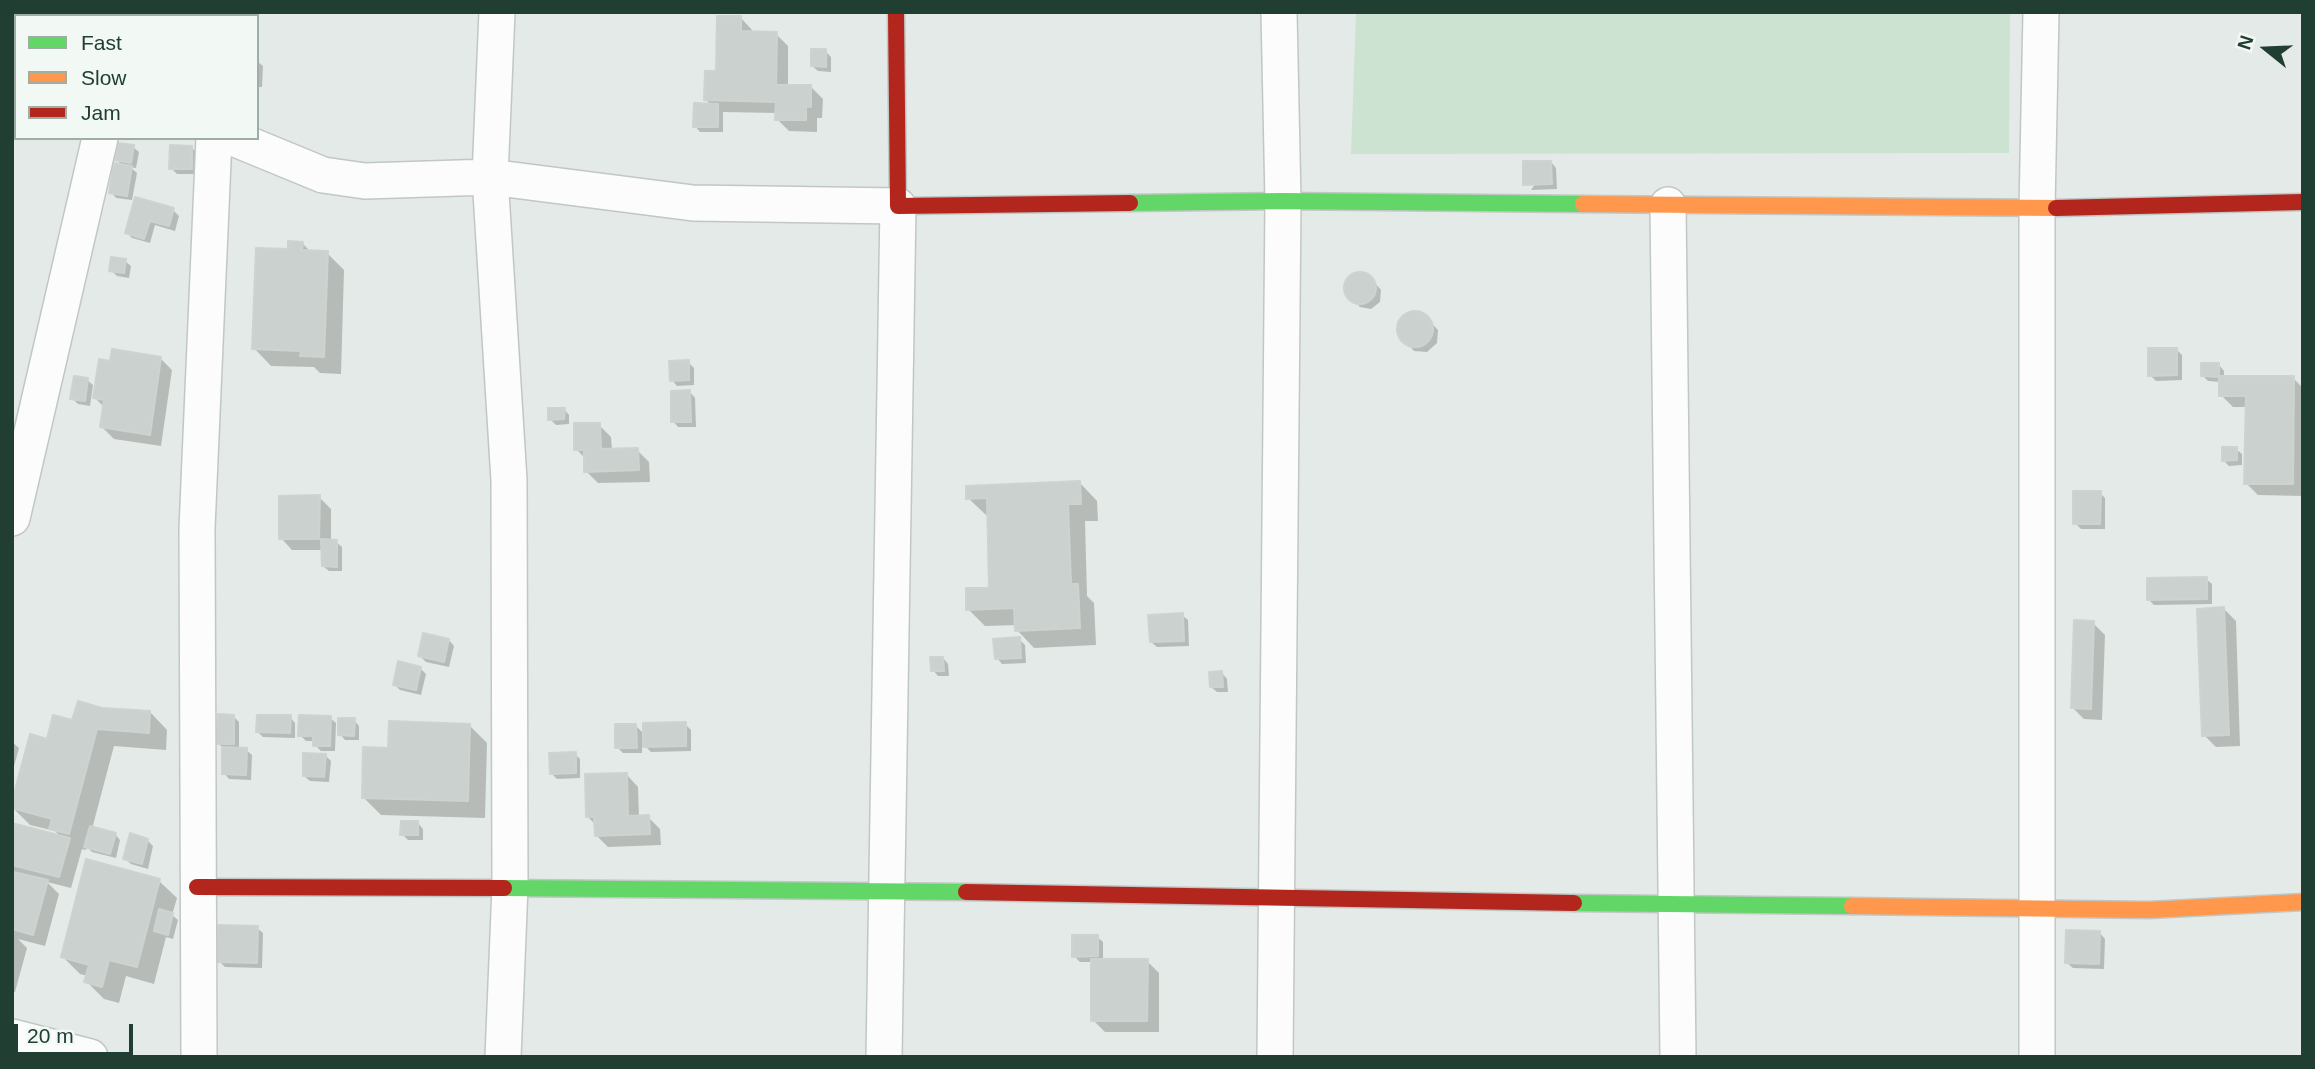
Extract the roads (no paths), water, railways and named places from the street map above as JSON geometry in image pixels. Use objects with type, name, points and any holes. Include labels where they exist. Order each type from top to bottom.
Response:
[{"type":"street","points":[[497,12],[491,177],[509,480],[510,887],[503,1057]]},
{"type":"street","points":[[884,1057],[898,206],[896,12]]},
{"type":"street","points":[[1275,1057],[1283,201],[1279,12]]},
{"type":"street","points":[[2037,1057],[2037,209],[2041,12]]},
{"type":"street","points":[[12,518],[100,140]]},
{"type":"street","points":[[199,1057],[197,528],[214,140]]},
{"type":"street","points":[[238,140],[323,175],[365,181],[491,177],[692,203],[898,206],[1283,201],[2037,209],[2303,202]]},
{"type":"street","points":[[1668,205],[1678,1057]]},
{"type":"street","points":[[197,887],[886,890],[1277,899],[2149,910],[2303,902]]},
{"type":"street","points":[[12,1037],[90,1057]]}]
